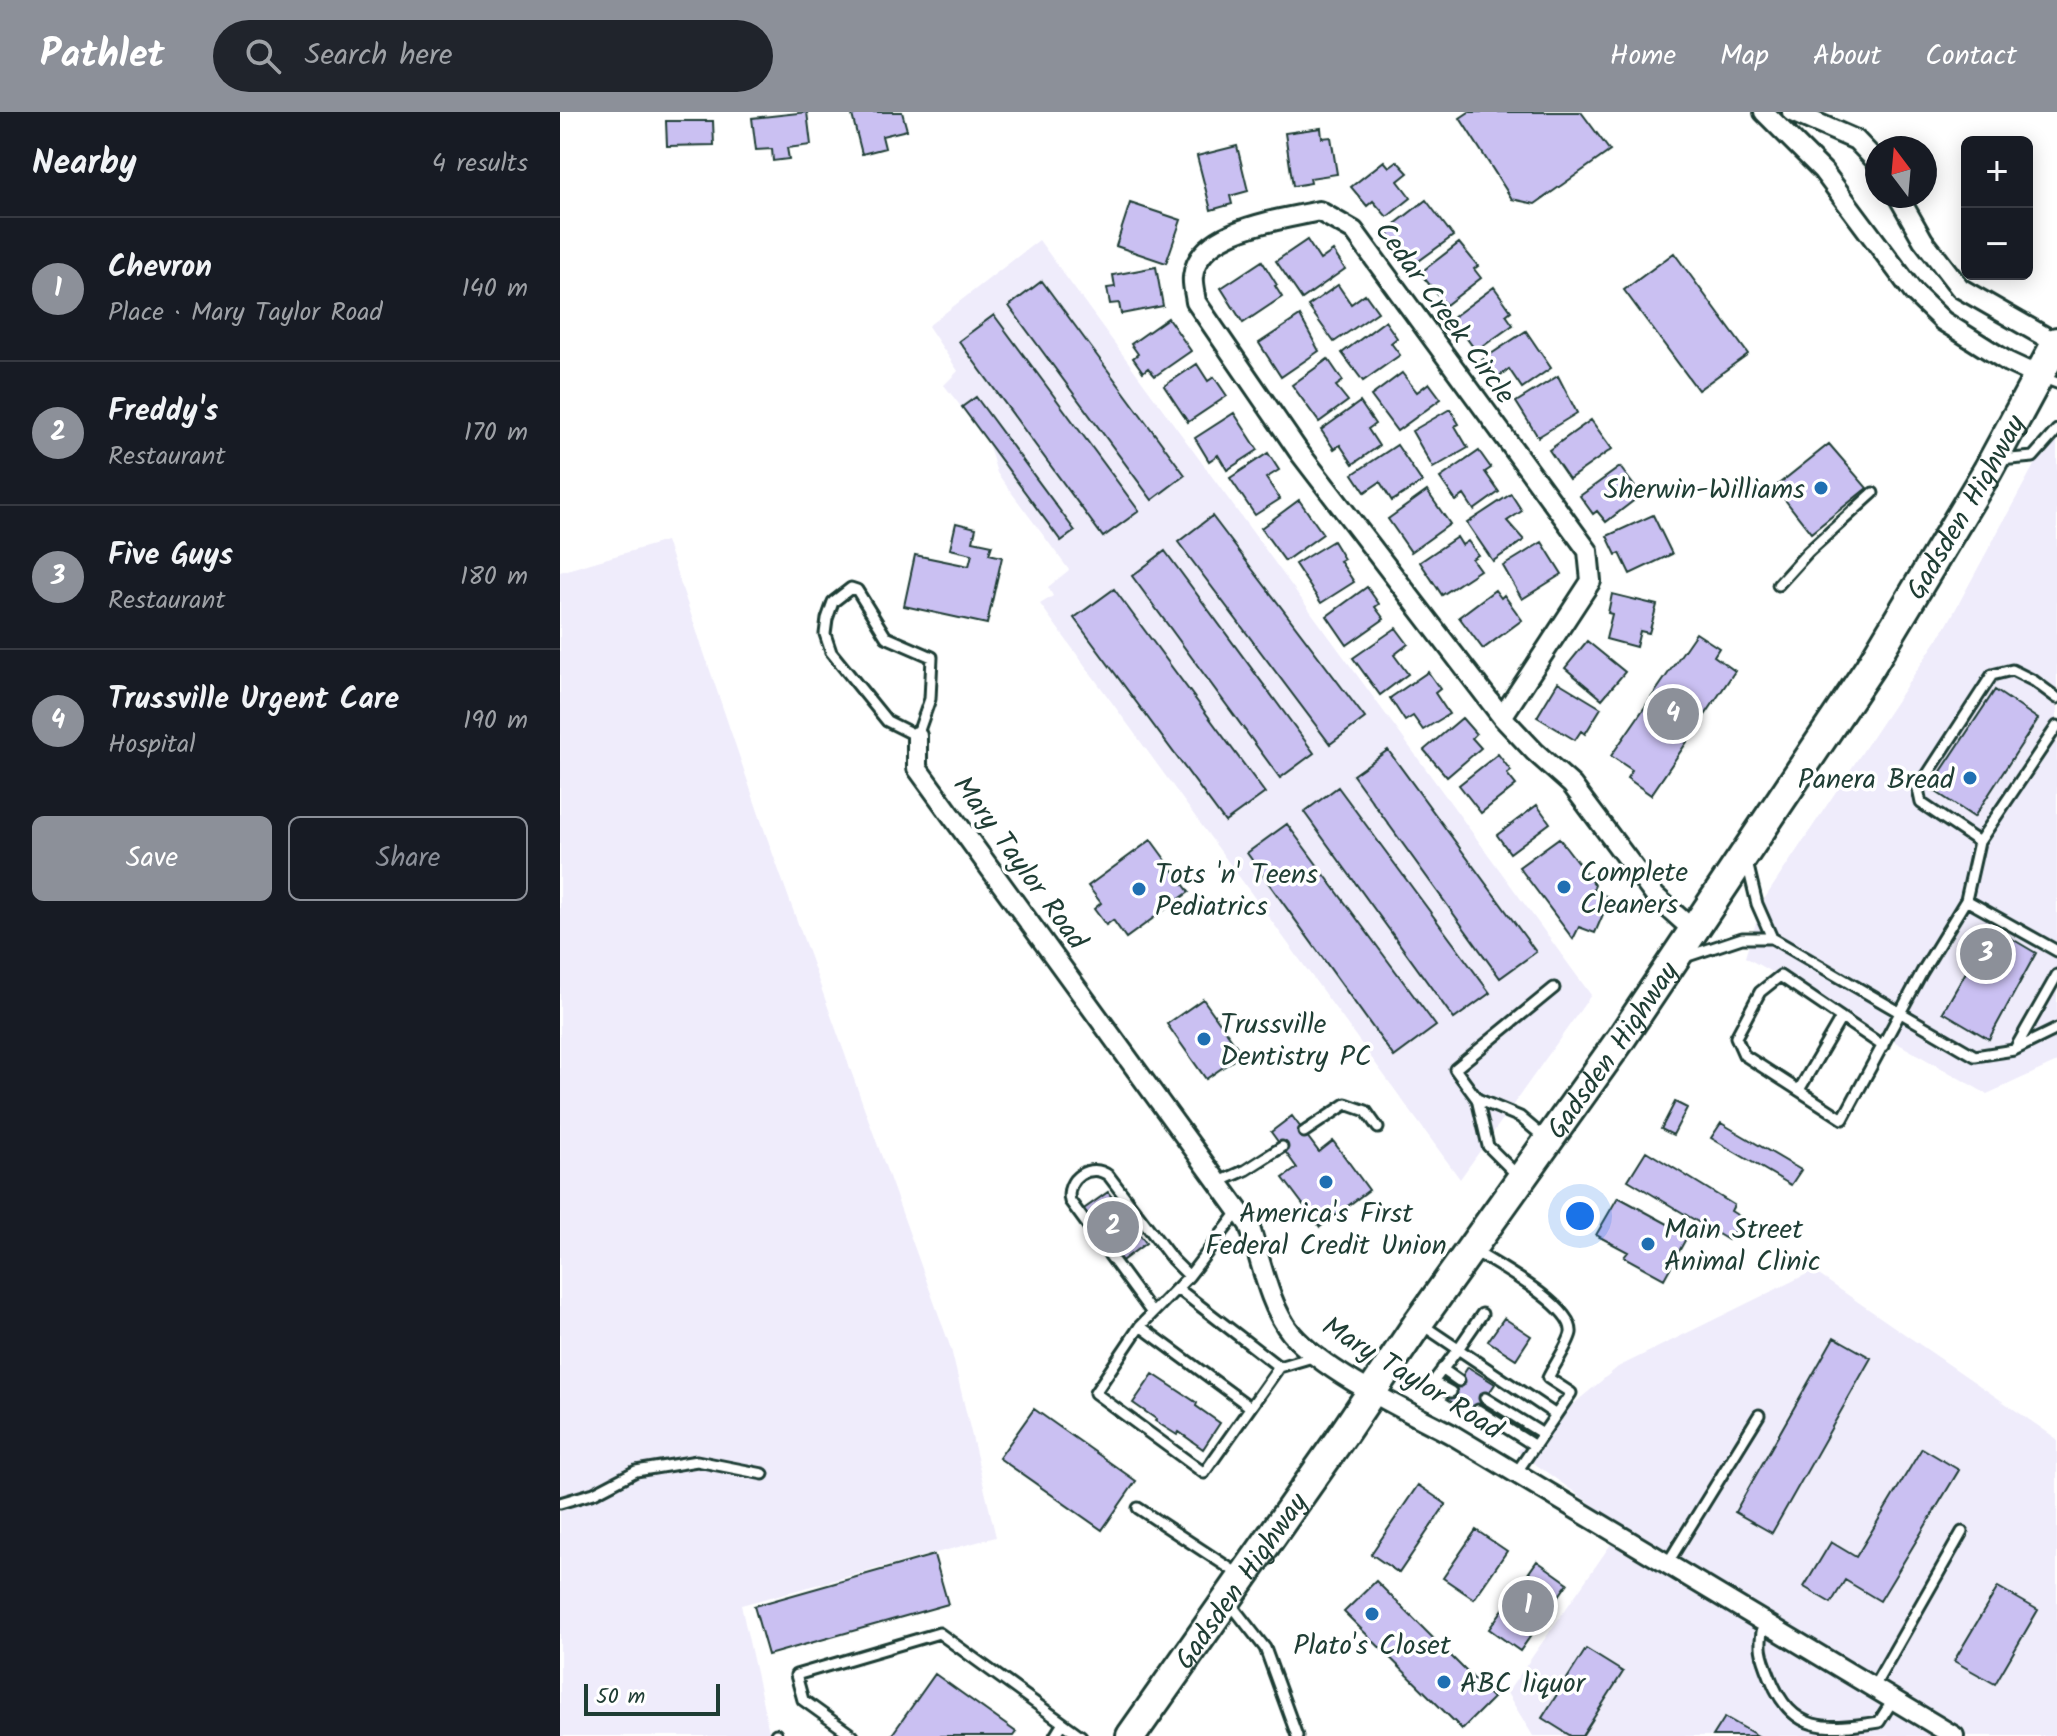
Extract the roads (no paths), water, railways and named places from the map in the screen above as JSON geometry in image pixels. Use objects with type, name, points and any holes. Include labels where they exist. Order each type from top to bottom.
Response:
[{"type":"main road","name":"Gadsden Highway","points":[[1131,1736],[1344,1433],[1370,1391],[1620,1040],[1870,667],[1993,460],[2047,379],[2057,343]]},
{"type":"street","points":[[1764,112],[1823,171],[1914,293],[1943,321],[2008,362],[2047,379]]},
{"type":"street","points":[[1792,112],[1856,140],[1865,149]]},
{"type":"street","points":[[1905,208],[1923,240],[1960,288],[2057,343]]},
{"type":"street","name":"Cedar Creek Circle","points":[[1502,717],[1591,581],[1588,551],[1354,231],[1319,211],[1239,230],[1203,251],[1193,276],[1196,302],[1299,452],[1502,717],[1572,785],[1655,896],[1694,931]]},
{"type":"street","name":"Mary Taylor Road","points":[[917,736],[917,768],[1249,1225],[1275,1306],[1291,1333],[1370,1391],[1516,1473],[1954,1736]]},
{"type":"lane","points":[[1993,460],[2033,457],[2057,430]]},
{"type":"lane","points":[[1778,585],[1808,552],[1873,493]]},
{"type":"lane","points":[[851,588],[857,590],[886,637],[932,657],[930,699],[917,736],[887,721],[831,652],[825,634],[827,619],[833,602],[851,588]]},
{"type":"lane","points":[[1979,842],[1921,803],[1918,789],[1992,675],[2012,670],[2057,698]]},
{"type":"lane","points":[[1883,1046],[1780,976],[1760,992],[1736,1037],[1744,1055],[1843,1119],[1902,1012],[1922,972],[1966,900],[1979,842],[2057,726]]},
{"type":"lane","points":[[1745,854],[1757,904],[1772,938]]},
{"type":"lane","points":[[1966,900],[2057,951]]},
{"type":"lane","points":[[1673,961],[1742,938],[1772,938],[1975,1056],[2014,1050],[2057,1029]]},
{"type":"lane","points":[[2014,1050],[2057,975]]},
{"type":"lane","points":[[1520,1179],[1488,1146],[1477,1099],[1455,1069],[1554,988]]},
{"type":"lane","points":[[1799,1090],[1841,1018]]},
{"type":"lane","points":[[1477,1099],[1520,1117],[1548,1140]]},
{"type":"lane","points":[[1304,1132],[1346,1104],[1366,1111],[1378,1128]]},
{"type":"lane","points":[[1219,1182],[1246,1170],[1282,1147]]},
{"type":"lane","points":[[1152,1313],[1070,1201],[1068,1194],[1074,1180],[1091,1169],[1104,1171],[1172,1259],[1189,1276]]},
{"type":"lane","points":[[1239,1211],[1189,1276],[1140,1326],[1095,1393],[1204,1473],[1279,1367],[1317,1355]]},
{"type":"lane","points":[[1471,1248],[1556,1305],[1568,1318],[1571,1334],[1548,1378],[1571,1393],[1516,1473]]},
{"type":"lane","points":[[1177,1288],[1279,1367]]},
{"type":"lane","points":[[1451,1392],[1433,1382],[1482,1314]]},
{"type":"lane","points":[[1418,1323],[1556,1415]]},
{"type":"lane","points":[[1140,1326],[1250,1407]]},
{"type":"lane","points":[[1442,1369],[1459,1381]]},
{"type":"lane","points":[[1485,1398],[1543,1434]]},
{"type":"lane","points":[[1478,1410],[1535,1446]]},
{"type":"lane","points":[[1667,1564],[1759,1415]]},
{"type":"lane","points":[[560,1503],[594,1493],[636,1471],[697,1461],[763,1474]]},
{"type":"lane","points":[[1138,1508],[1235,1588],[1265,1648],[1297,1736]]},
{"type":"lane","points":[[1873,1688],[1962,1532]]},
{"type":"lane","points":[[1764,1623],[1758,1644],[1779,1699],[1794,1717],[1812,1725],[1839,1728],[1879,1722],[1893,1700]]},
{"type":"lane","points":[[853,1736],[803,1700],[796,1675],[939,1633],[1081,1736]]},
{"type":"lane","points":[[1055,1736],[1063,1723]]},
{"type":"place","name":"Sherwin-Williams","points":[[1821,488]]},
{"type":"place","name":"Trussville Urgent Care","points":[[1673,714]]},
{"type":"place","name":"Panera Bread","points":[[1970,778]]},
{"type":"place","name":"Complete Cleaners","points":[[1564,887]]},
{"type":"place","name":"Tots 'n' Teens Pediatrics","points":[[1139,889]]},
{"type":"place","name":"Five Guys","points":[[1986,954]]},
{"type":"place","name":"Trussville Dentistry PC","points":[[1204,1039]]},
{"type":"place","name":"America's First Federal Credit Union","points":[[1326,1182]]},
{"type":"place","name":"Freddy's","points":[[1113,1227]]},
{"type":"place","name":"Main Street Animal Clinic","points":[[1648,1244]]},
{"type":"place","name":"Chevron","points":[[1528,1606]]},
{"type":"place","name":"Plato's Closet","points":[[1372,1614]]},
{"type":"place","name":"ABC liquor","points":[[1444,1682]]}]
